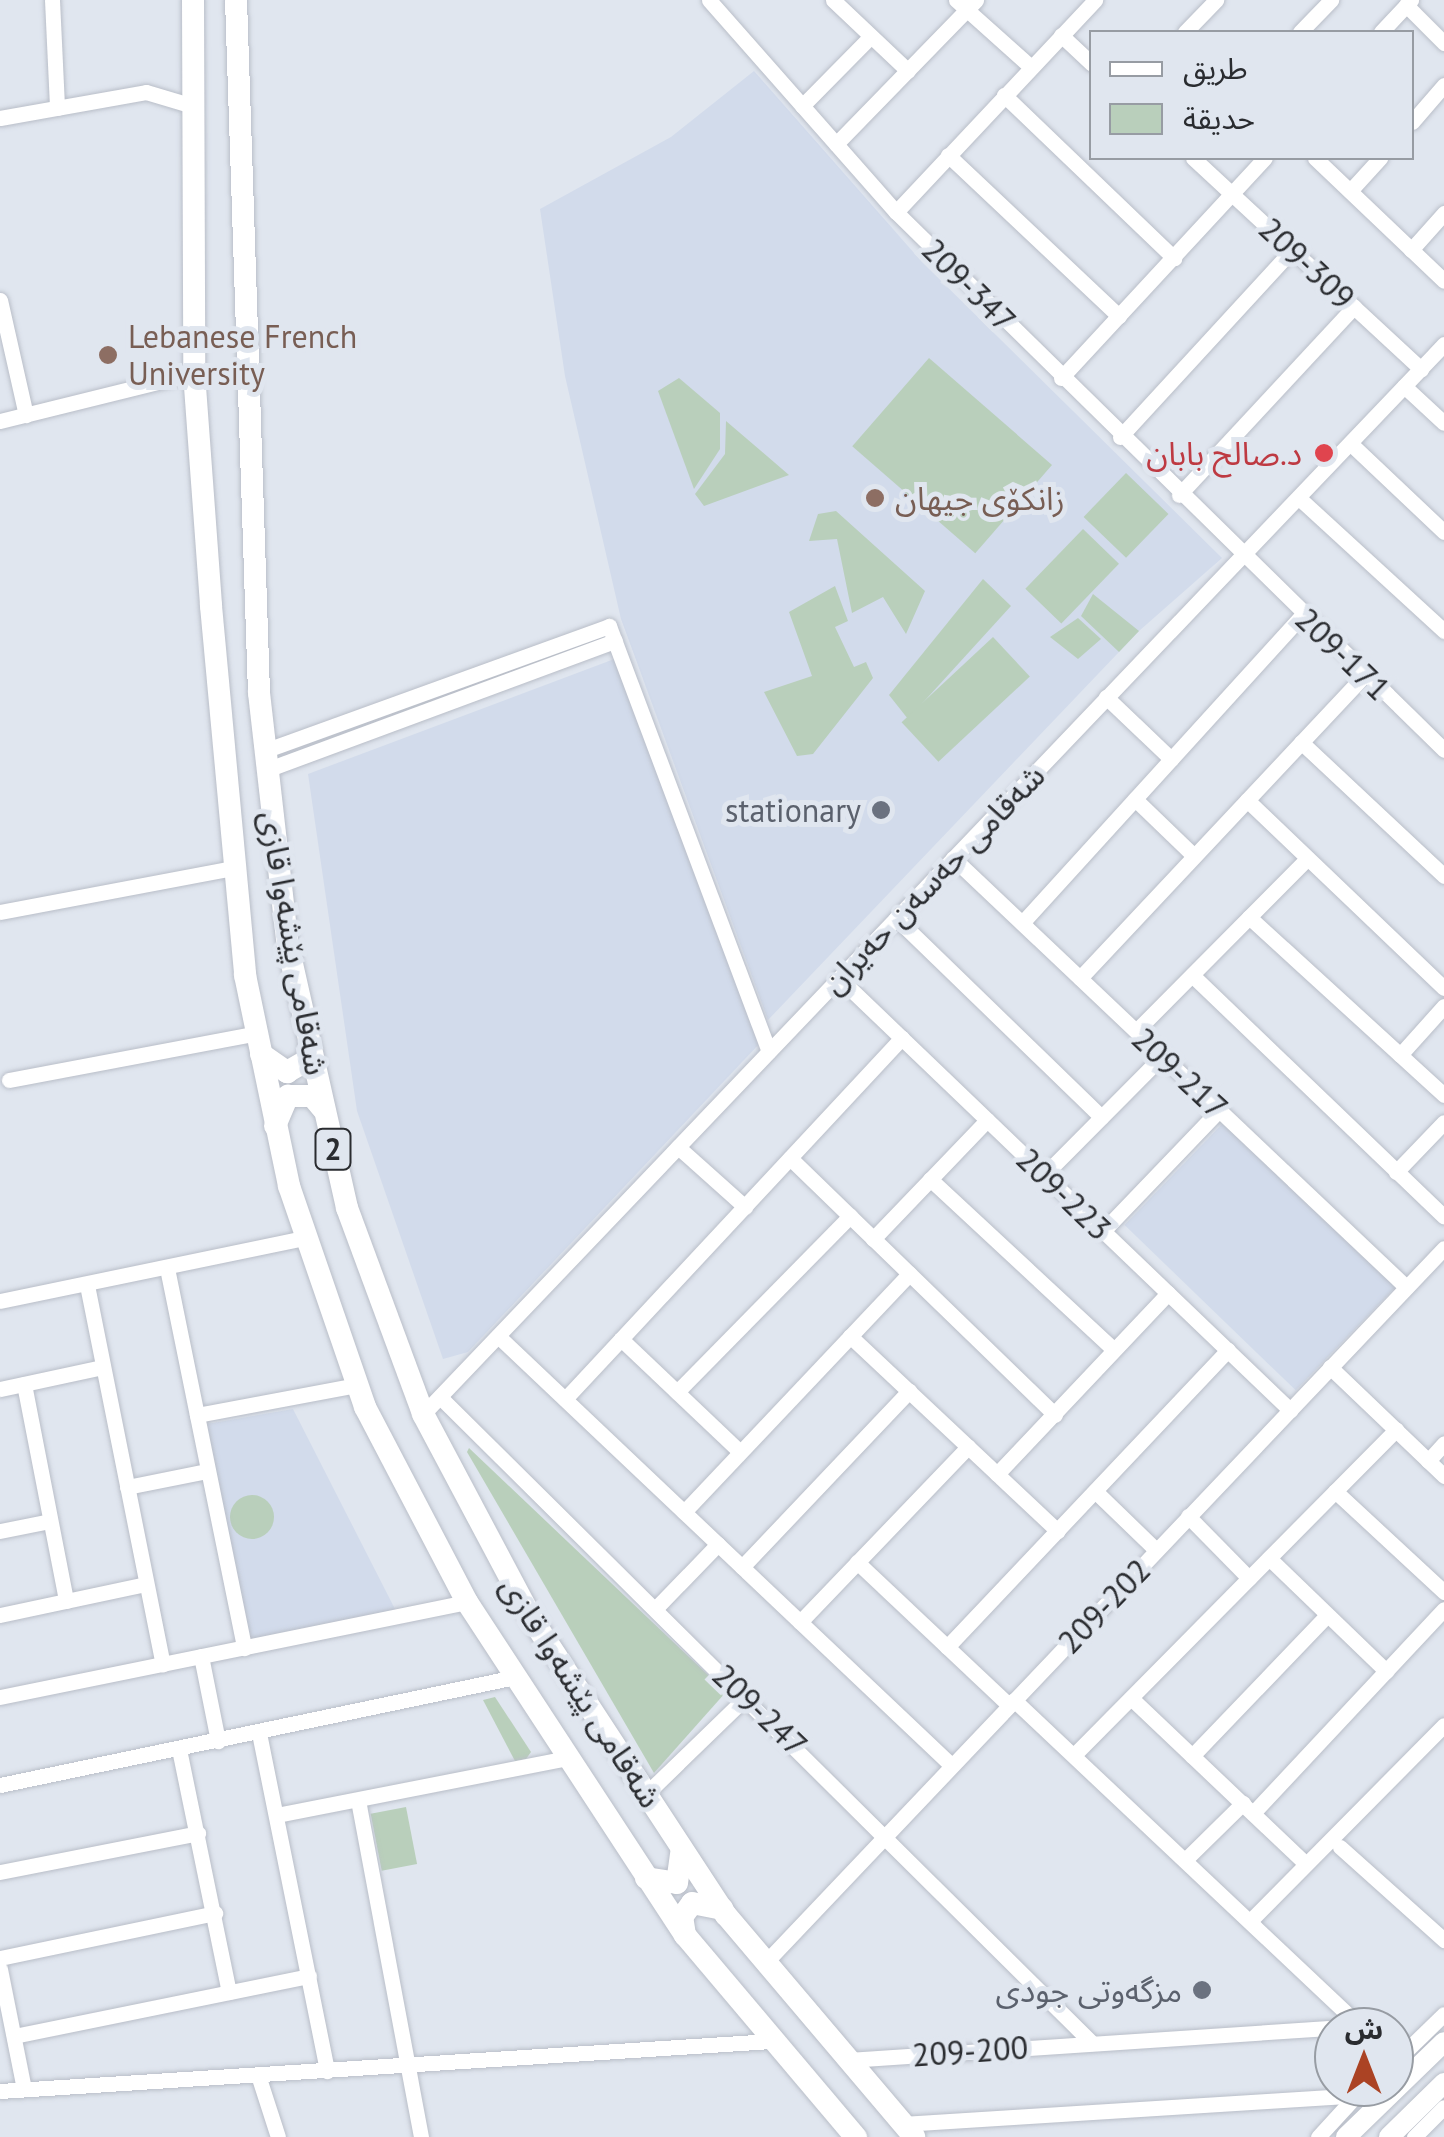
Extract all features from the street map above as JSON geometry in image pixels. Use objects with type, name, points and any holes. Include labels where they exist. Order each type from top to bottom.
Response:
[{"type":"highway","name":"شەقامی پێشەوا قازی","points":[[193,0],[194,373],[234,868],[258,1042],[276,1130],[305,1238],[358,1385],[467,1602],[685,1935],[856,2137]]},
{"type":"highway","name":"شەقامی پێشەوا قازی","points":[[236,0],[247,537],[265,760],[309,1044],[347,1208],[432,1406],[470,1515],[722,1909],[764,1964],[908,2130]]},
{"type":"highway","points":[[258,1042],[287,1072],[308,1060],[309,1044]]},
{"type":"highway","points":[[276,1130],[288,1096],[312,1096],[323,1109]]},
{"type":"highway","points":[[644,1876],[656,1886],[678,1883],[682,1848]]},
{"type":"highway","points":[[685,1935],[682,1917],[692,1902],[722,1909]]},
{"type":"main road","points":[[1414,2063],[1444,2042]]},
{"type":"main road","points":[[1389,2137],[1444,2083]]},
{"type":"main road","points":[[1346,2137],[1357,2107]]},
{"type":"street","points":[[52,0],[57,108]]},
{"type":"street","name":"209-347","points":[[709,0],[896,212],[1242,558]]},
{"type":"street","points":[[834,0],[908,71]]},
{"type":"street","points":[[896,212],[1095,0]]},
{"type":"street","points":[[1187,30],[1216,0]]},
{"type":"street","points":[[1302,30],[1331,0]]},
{"type":"street","points":[[836,144],[908,71],[966,3],[1031,67]]},
{"type":"street","points":[[1383,30],[1409,3],[1444,43]]},
{"type":"street","points":[[802,106],[871,36]]},
{"type":"street","points":[[1061,36],[1089,61]]},
{"type":"street","points":[[1414,120],[1444,86]]},
{"type":"street","points":[[0,118],[155,92],[193,106]]},
{"type":"street","points":[[1004,95],[1174,258]]},
{"type":"street","points":[[948,155],[1119,316]]},
{"type":"street","name":"209-309","points":[[1195,160],[1420,370]]},
{"type":"street","points":[[1061,378],[1264,160]]},
{"type":"street","points":[[1317,160],[1444,281]]},
{"type":"street","points":[[1350,191],[1378,160]]},
{"type":"street","points":[[1411,250],[1444,214]]},
{"type":"street","points":[[1120,437],[1292,250]]},
{"type":"street","points":[[0,300],[26,415]]},
{"type":"street","points":[[1179,495],[1354,307]]},
{"type":"street","name":"شەقامی حەسەن حەیران","points":[[432,1406],[1444,344]]},
{"type":"street","points":[[0,421],[194,373]]},
{"type":"street","points":[[1404,386],[1444,423]]},
{"type":"street","points":[[1351,444],[1444,532]]},
{"type":"street","points":[[1300,498],[1444,631]]},
{"type":"street","name":"209-171","points":[[1242,558],[1444,750]]},
{"type":"street","points":[[1022,923],[1302,615]]},
{"type":"street","points":[[265,760],[612,634],[770,1051]]},
{"type":"street","points":[[1080,978],[1365,675]]},
{"type":"street","points":[[1106,697],[1171,759]]},
{"type":"street","points":[[1301,742],[1444,876]]},
{"type":"street","points":[[1135,798],[1194,856]]},
{"type":"street","points":[[1247,800],[1444,988]]},
{"type":"street","name":"209-217","points":[[953,858],[1406,1287]]},
{"type":"street","points":[[1136,1031],[1307,859]]},
{"type":"street","points":[[0,912],[234,868]]},
{"type":"street","points":[[1250,917],[1444,1095]]},
{"type":"street","points":[[896,918],[1101,1117]]},
{"type":"street","points":[[1192,975],[1444,1216]]},
{"type":"street","name":"209-223","points":[[839,978],[1290,1410]]},
{"type":"street","points":[[1400,1055],[1444,1006]]},
{"type":"street","points":[[565,1400],[902,1038]]},
{"type":"street","points":[[8,1080],[258,1042]]},
{"type":"street","points":[[1044,1175],[1162,1056]]},
{"type":"street","points":[[1103,1231],[1220,1110]]},
{"type":"street","points":[[873,1238],[986,1120]]},
{"type":"street","points":[[1396,1172],[1444,1122]]},
{"type":"street","points":[[678,1148],[745,1207]]},
{"type":"street","points":[[790,1158],[1054,1414]]},
{"type":"street","points":[[930,1179],[1114,1350]]},
{"type":"street","points":[[677,1392],[850,1216]]},
{"type":"street","points":[[0,1302],[305,1238]]},
{"type":"street","name":"209-202","points":[[764,1964],[1444,1248]]},
{"type":"street","points":[[167,1268],[244,1648]]},
{"type":"street","points":[[684,1512],[909,1274]]},
{"type":"street","points":[[87,1285],[163,1664]]},
{"type":"street","points":[[997,1474],[1168,1293]]},
{"type":"street","points":[[498,1336],[951,1765]]},
{"type":"street","points":[[850,1336],[1058,1531]]},
{"type":"street","points":[[621,1340],[740,1452]]},
{"type":"street","points":[[947,1647],[1228,1350]]},
{"type":"street","points":[[0,1389],[103,1367]]},
{"type":"street","points":[[1330,1368],[1444,1476]]},
{"type":"street","points":[[24,1384],[66,1601]]},
{"type":"street","points":[[197,1415],[358,1385]]},
{"type":"street","points":[[742,1567],[909,1391]]},
{"type":"street","name":"209-247","points":[[432,1406],[656,1608],[1080,2022],[1092,2042]]},
{"type":"street","points":[[1074,1755],[1396,1430]]},
{"type":"street","points":[[1428,1461],[1444,1444]]},
{"type":"street","points":[[800,1622],[968,1447]]},
{"type":"street","points":[[127,1488],[208,1470]]},
{"type":"street","points":[[1096,1491],[1156,1550]]},
{"type":"street","points":[[1336,1491],[1444,1592]]},
{"type":"street","points":[[1188,1516],[1248,1578]]},
{"type":"street","points":[[0,1531],[50,1521]]},
{"type":"street","points":[[656,1608],[718,1544]]},
{"type":"street","points":[[1269,1558],[1386,1671]]},
{"type":"street","points":[[856,1562],[947,1647],[1074,1755],[1340,2007]]},
{"type":"street","points":[[0,1614],[146,1584]]},
{"type":"street","points":[[0,1696],[467,1602]]},
{"type":"street","points":[[1186,1860],[1248,1808],[1444,1609]]},
{"type":"street","points":[[1192,1756],[1327,1615]]},
{"type":"street","points":[[201,1656],[218,1741]]},
{"type":"street","points":[[0,1785],[515,1677]]},
{"type":"street","points":[[646,1794],[746,1696]]},
{"type":"street","points":[[1130,1698],[1306,1864]]},
{"type":"street","points":[[1251,1920],[1444,1725]]},
{"type":"street","points":[[259,1733],[327,2070]]},
{"type":"street","points":[[179,1749],[229,1992]]},
{"type":"street","points":[[277,1815],[568,1758]]},
{"type":"street","points":[[358,1800],[412,2065],[422,2137]]},
{"type":"street","points":[[0,1872],[198,1833]]},
{"type":"street","points":[[1340,1846],[1444,1940]]},
{"type":"street","points":[[0,1958],[215,1913]]},
{"type":"street","points":[[0,1969],[24,2090]]},
{"type":"street","points":[[14,2036],[310,1976]]},
{"type":"street","points":[[1414,2044],[1444,2014]]},
{"type":"street","name":"209-200","points":[[848,2060],[1314,2029]]},
{"type":"street","points":[[0,2091],[771,2041]]},
{"type":"street","points":[[258,2075],[278,2137]]},
{"type":"street","points":[[908,2130],[1314,2106]]},
{"type":"street","points":[[1318,2137],[1353,2107]]},
{"type":"street","points":[[1414,2137],[1444,2107]]},
{"type":"shaded area","name":"زانکۆی جیھان","points":[[754,71],[922,262],[1222,558],[1139,631],[768,1020],[621,619],[565,376],[540,209],[671,137]]},
{"type":"shaded area","points":[[617,658],[762,1041],[468,1352],[443,1359],[357,1111],[308,774]]},
{"type":"shaded area","points":[[1226,1120],[1397,1285],[1296,1390],[1125,1225]]},
{"type":"shaded area","points":[[293,1409],[396,1611],[251,1641],[207,1424]]},
{"type":"green space","points":[[929,358],[1052,465],[975,553],[852,446]]},
{"type":"green space","points":[[679,378],[720,413],[720,449],[694,489],[658,391]]},
{"type":"green space","points":[[726,421],[789,475],[704,506],[695,494],[725,454]]},
{"type":"green space","points":[[1126,473],[1168,514],[1126,558],[1084,517]]},
{"type":"green space","points":[[836,511],[925,591],[906,634],[883,597],[852,613],[837,539],[809,541],[818,514]]},
{"type":"green space","points":[[1083,529],[1119,564],[1061,623],[1025,589]]},
{"type":"green space","points":[[983,579],[1011,606],[908,719],[889,695]]},
{"type":"green space","points":[[835,586],[848,621],[835,627],[854,667],[866,662],[873,678],[813,754],[797,756],[764,692],[812,676],[789,612]]},
{"type":"green space","points":[[1093,594],[1139,631],[1119,652],[1081,616]]},
{"type":"green space","points":[[1078,618],[1101,639],[1078,659],[1050,637]]},
{"type":"green space","points":[[993,637],[1030,676],[938,762],[902,722]]},
{"type":"green space","points":[[469,1448],[726,1692],[654,1773],[467,1452]]},
{"type":"green space","points":[[252,1495],[268,1501],[274,1517],[268,1533],[252,1539],[236,1533],[230,1517],[236,1501]]},
{"type":"green space","points":[[495,1697],[531,1752],[526,1759],[515,1761],[483,1700]]},
{"type":"green space","points":[[406,1807],[417,1864],[382,1871],[371,1814]]},
{"type":"place","name":"Lebanese French University","points":[[108,355]]},
{"type":"place","name":"د.صالح بابان","points":[[1324,453]]},
{"type":"place","name":"زانکۆی جیھان","points":[[875,498]]},
{"type":"place","name":"stationary","points":[[881,810]]},
{"type":"place","name":"مزگەوتی جودی","points":[[1202,1990]]}]
